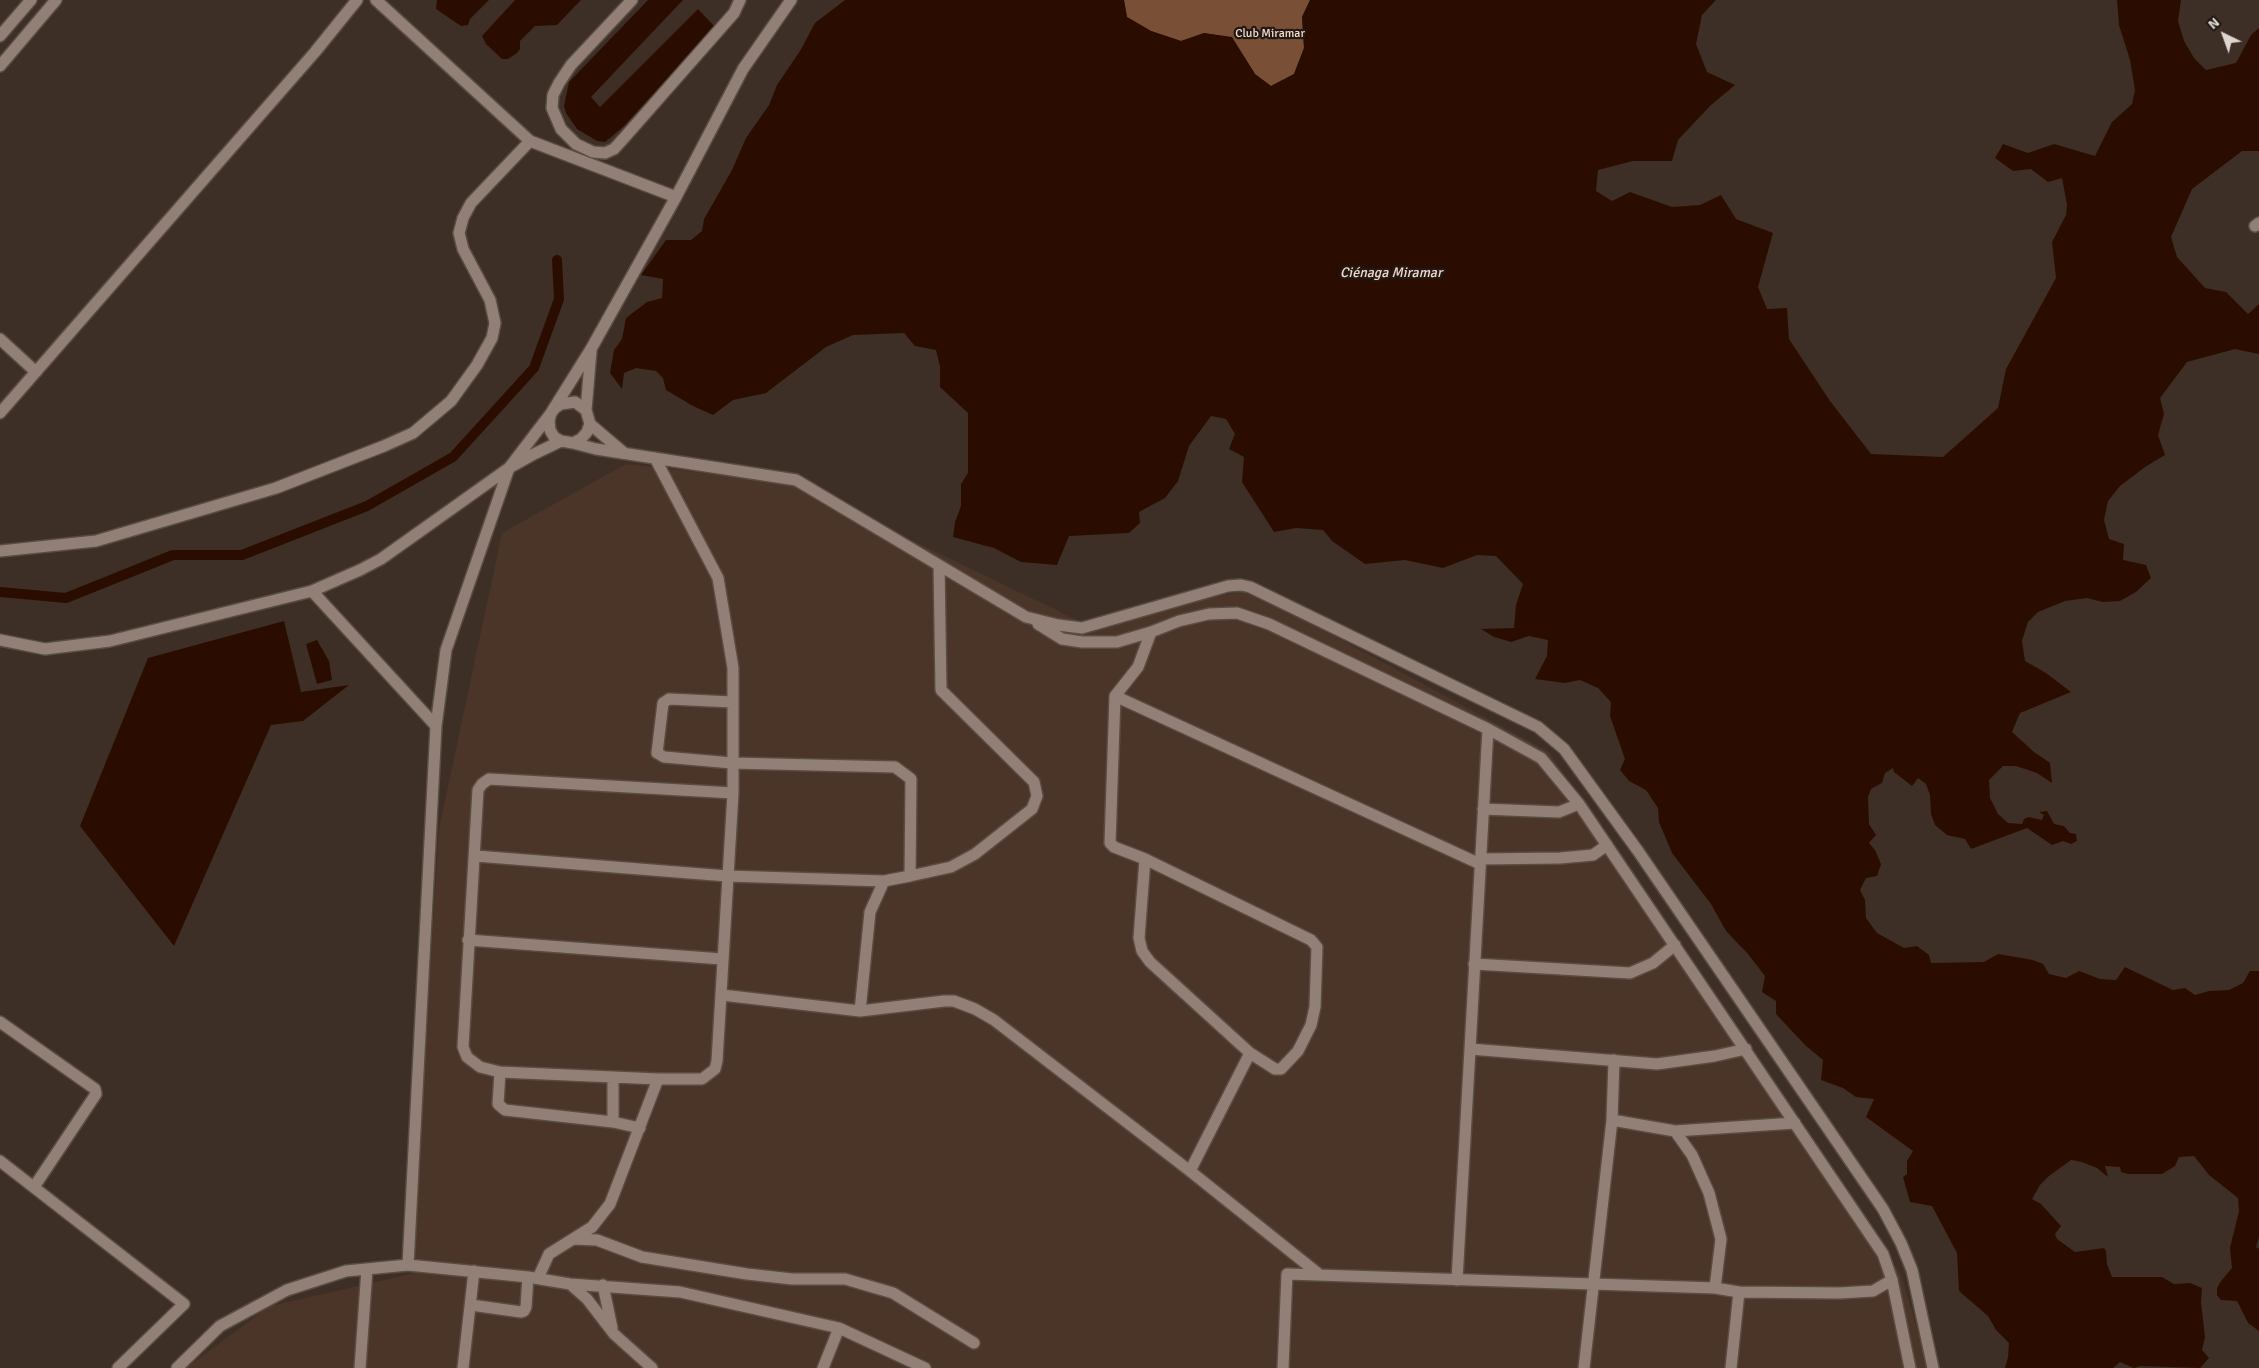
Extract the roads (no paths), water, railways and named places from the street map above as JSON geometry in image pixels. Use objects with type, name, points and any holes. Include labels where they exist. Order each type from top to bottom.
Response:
[{"type":"street","points":[[0,36],[32,0]]},
{"type":"street","points":[[0,66],[56,0]]},
{"type":"street","points":[[0,413],[309,59],[357,0]]},
{"type":"street","points":[[376,0],[530,140],[676,197]]},
{"type":"street","points":[[632,0],[571,65],[553,94],[552,108],[561,130],[576,144],[592,152],[605,154],[614,149],[734,13],[740,0]]},
{"type":"street","points":[[791,0],[743,69],[676,197],[591,349],[551,413],[550,430],[554,437],[596,449],[796,480],[1062,639],[1082,642],[1117,642],[1179,621],[1210,614],[1237,613],[1269,624],[1488,729],[1541,758],[1580,804],[1883,1254],[1892,1280],[1910,1368]]},
{"type":"street","points":[[0,551],[96,541],[276,488],[413,433],[450,401],[477,365],[492,338],[495,323],[490,300],[463,248],[459,233],[463,218],[471,203],[530,140]]},
{"type":"street","points":[[0,339],[36,372]]},
{"type":"street","points":[[591,349],[586,410],[590,424],[625,454]]},
{"type":"street","points":[[408,1265],[436,726],[446,650],[509,468],[555,408],[567,402],[574,402],[586,410]]},
{"type":"street","points":[[0,640],[45,648],[110,641],[312,591],[381,558],[509,468],[534,454],[581,439],[587,432],[590,424]]},
{"type":"street","points":[[655,458],[718,578],[733,668],[733,793],[722,959],[722,995],[715,1069],[702,1079],[658,1079],[500,1072],[480,1067],[467,1057],[463,1047],[468,940],[476,856],[478,790],[482,784],[488,779],[733,793]]},
{"type":"street","points":[[476,856],[727,876],[884,881],[951,867],[975,854],[1032,809],[1037,796],[1034,782],[941,690],[939,565]]},
{"type":"street","points":[[1026,616],[1058,625],[1082,628],[1228,586],[1241,585],[1250,587],[1538,727],[1564,749],[1638,851],[1883,1209],[1901,1243],[1912,1270],[1933,1368]]},
{"type":"street","points":[[312,591],[436,726]]},
{"type":"street","points":[[1145,859],[1139,938],[1142,951],[1150,962],[1250,1053],[1275,1069],[1281,1069],[1298,1052],[1311,1025],[1315,1007],[1316,948],[1314,943],[1145,859],[1114,847],[1110,843],[1115,696],[1138,667],[1151,632]]},
{"type":"street","points":[[1115,696],[1480,861],[1593,855],[1607,845]]},
{"type":"street","points":[[732,702],[670,699],[663,703],[657,753],[664,757],[732,763],[895,767],[911,779],[910,876]]},
{"type":"street","points":[[1457,1280],[1488,729]]},
{"type":"street","points":[[1483,809],[1559,812],[1580,804]]},
{"type":"street","points":[[860,1011],[870,912],[884,881]]},
{"type":"street","points":[[468,940],[722,959]]},
{"type":"street","points":[[1474,964],[1630,973],[1653,963],[1675,945]]},
{"type":"street","points":[[722,995],[860,1011],[944,1001],[954,1001],[975,1009],[994,1020],[1190,1171],[1320,1275]]},
{"type":"street","points":[[2,1028],[95,1089],[96,1094],[34,1187]]},
{"type":"street","points":[[1470,1048],[1657,1064],[1715,1056],[1746,1049]]},
{"type":"street","points":[[1190,1171],[1250,1053]]},
{"type":"street","points":[[1584,1368],[1612,1120],[1614,1060]]},
{"type":"street","points":[[500,1072],[498,1104],[505,1110],[613,1122],[640,1128]]},
{"type":"street","points":[[613,1077],[613,1122]]},
{"type":"street","points":[[471,1305],[524,1311],[533,1278],[549,1254],[592,1228],[610,1204],[658,1079]]},
{"type":"street","points":[[1612,1120],[1675,1131],[1795,1123]]},
{"type":"street","points":[[1675,1131],[1692,1155],[1705,1185],[1722,1239],[1715,1288]]},
{"type":"street","points":[[0,1161],[184,1304],[118,1368]]},
{"type":"street","points":[[574,1239],[597,1240],[642,1257],[747,1274],[792,1279],[845,1279],[893,1293],[974,1343]]},
{"type":"street","points":[[177,1368],[220,1326],[286,1290],[346,1271],[408,1265],[474,1271],[570,1284],[680,1292],[839,1328],[925,1368]]},
{"type":"street","points":[[360,1368],[367,1269]]},
{"type":"street","points":[[463,1368],[474,1271]]},
{"type":"street","points":[[1283,1368],[1287,1274],[1715,1288],[1739,1292],[1873,1291],[1892,1280]]},
{"type":"street","points":[[570,1284],[587,1300],[614,1334],[652,1368]]},
{"type":"street","points":[[602,1285],[614,1334]]},
{"type":"street","points":[[1731,1368],[1739,1292]]},
{"type":"street","points":[[823,1368],[839,1328]]},
{"type":"water","points":[[437,0],[489,0],[470,19],[468,25],[461,26],[436,9]]},
{"type":"water","points":[[515,0],[581,0],[557,25],[535,26],[520,41],[520,49],[517,53],[508,59],[502,59],[486,44],[482,36]]},
{"type":"water","points":[[648,0],[683,0],[591,97],[600,107],[698,9],[715,27],[624,126],[605,142],[597,141],[577,129],[566,113],[564,106],[569,82]]},
{"type":"water","name":"Ciénaga Miramar","points":[[845,0],[1124,0],[1127,17],[1151,31],[1181,41],[1204,33],[1232,37],[1255,74],[1271,86],[1294,74],[1304,48],[1302,17],[1310,0],[1716,0],[1702,15],[1696,44],[1707,72],[1735,85],[1710,106],[1678,140],[1672,161],[1633,161],[1598,170],[1596,191],[1612,201],[1630,192],[1672,207],[1700,205],[1721,195],[1736,219],[1773,233],[1758,287],[1767,309],[1787,308],[1789,339],[1830,401],[1871,454],[1943,457],[1998,408],[2006,369],[2056,278],[2052,242],[2066,215],[2067,205],[2062,178],[2048,182],[2031,169],[2013,171],[1995,158],[2003,144],[2028,153],[2054,144],[2095,156],[2112,122],[2132,104],[2135,90],[2130,60],[2119,25],[2117,0],[2181,0],[2178,21],[2184,41],[2194,58],[2206,70],[2236,63],[2251,35],[2259,28],[2259,151],[2242,151],[2192,189],[2171,237],[2177,257],[2205,288],[2226,292],[2248,314],[2259,304],[2259,354],[2235,349],[2187,362],[2160,398],[2164,414],[2158,435],[2165,455],[2120,486],[2108,501],[2104,520],[2109,539],[2124,544],[2123,560],[2146,565],[2151,578],[2136,592],[2120,601],[2103,602],[2087,598],[2065,601],[2038,612],[2028,622],[2022,641],[2025,661],[2046,673],[2071,692],[2020,713],[2012,732],[2034,752],[2050,763],[2052,783],[2037,773],[2016,766],[2003,766],[1989,780],[1990,798],[1998,814],[2008,823],[2022,824],[2024,819],[2029,817],[2042,820],[2044,815],[2039,812],[2047,811],[2054,824],[2064,826],[2070,833],[2076,834],[2077,841],[2071,844],[2063,841],[2052,845],[2027,828],[1971,849],[1965,839],[1947,835],[1935,825],[1931,814],[1930,795],[1926,784],[1918,778],[1912,786],[1894,772],[1893,768],[1885,773],[1882,783],[1871,789],[1868,797],[1869,824],[1876,835],[1869,843],[1875,850],[1881,864],[1877,876],[1866,878],[1860,890],[1865,900],[1866,918],[1877,933],[1904,948],[1917,946],[1929,955],[1931,963],[1984,962],[1998,954],[2033,960],[2043,964],[2049,974],[2066,978],[2079,971],[2100,979],[2116,980],[2125,967],[2173,990],[2185,988],[2195,995],[2209,991],[2229,990],[2243,983],[2250,971],[2259,971],[2259,1237],[2256,1247],[2259,1249],[2259,1331],[2248,1323],[2237,1301],[2221,1300],[2217,1295],[2217,1288],[2232,1268],[2230,1248],[2239,1211],[2238,1198],[2209,1175],[2194,1156],[2179,1157],[2175,1166],[2162,1174],[2128,1174],[2121,1172],[2120,1167],[2105,1166],[2108,1177],[2097,1168],[2071,1160],[2040,1185],[2032,1199],[2041,1204],[2061,1226],[2055,1234],[2057,1239],[2075,1252],[2104,1248],[2112,1277],[2162,1277],[2174,1284],[2190,1283],[2202,1288],[2201,1302],[2205,1337],[2202,1350],[2209,1358],[2200,1368],[2140,1366],[2134,1368],[2120,1362],[2113,1368],[2005,1368],[2009,1343],[1996,1330],[1988,1316],[1959,1291],[1957,1253],[1932,1206],[1910,1202],[1903,1177],[1907,1174],[1907,1161],[1913,1151],[1866,1117],[1874,1099],[1856,1097],[1843,1088],[1821,1080],[1823,1060],[1805,1045],[1776,1014],[1776,1001],[1762,992],[1765,976],[1748,954],[1726,931],[1711,904],[1672,853],[1659,822],[1658,808],[1646,790],[1629,781],[1620,770],[1625,759],[1610,716],[1611,702],[1598,688],[1580,680],[1565,683],[1535,679],[1547,656],[1548,640],[1529,636],[1511,642],[1494,637],[1481,629],[1514,628],[1516,605],[1523,584],[1496,556],[1477,555],[1443,568],[1405,560],[1365,564],[1332,541],[1323,530],[1296,528],[1274,532],[1242,482],[1244,457],[1229,449],[1235,434],[1226,419],[1211,416],[1189,446],[1178,481],[1165,498],[1139,512],[1140,523],[1129,533],[1069,536],[1057,565],[1021,562],[994,548],[953,537],[955,522],[961,506],[961,484],[968,473],[968,413],[940,387],[940,367],[936,350],[915,346],[904,333],[853,335],[826,347],[766,393],[733,400],[713,415],[666,390],[663,378],[656,371],[636,368],[624,373],[622,389],[610,373],[614,350],[622,339],[626,318],[647,302],[662,298],[663,279],[641,275],[666,240],[691,240],[702,231],[704,219],[732,170],[746,138],[769,105],[777,85],[800,51],[815,23]]},
{"type":"water","points":[[284,621],[301,692],[349,685],[303,721],[271,725],[174,946],[80,826],[148,658]]},
{"type":"water","points":[[317,640],[329,661],[332,680],[317,684],[306,644]]},
{"type":"waterway","points":[[0,592],[66,598],[173,555],[242,555],[367,506],[453,457],[534,368],[559,299],[557,260]]},
{"type":"park label","name":"Club Miramar","points":[[1270,34]]}]
